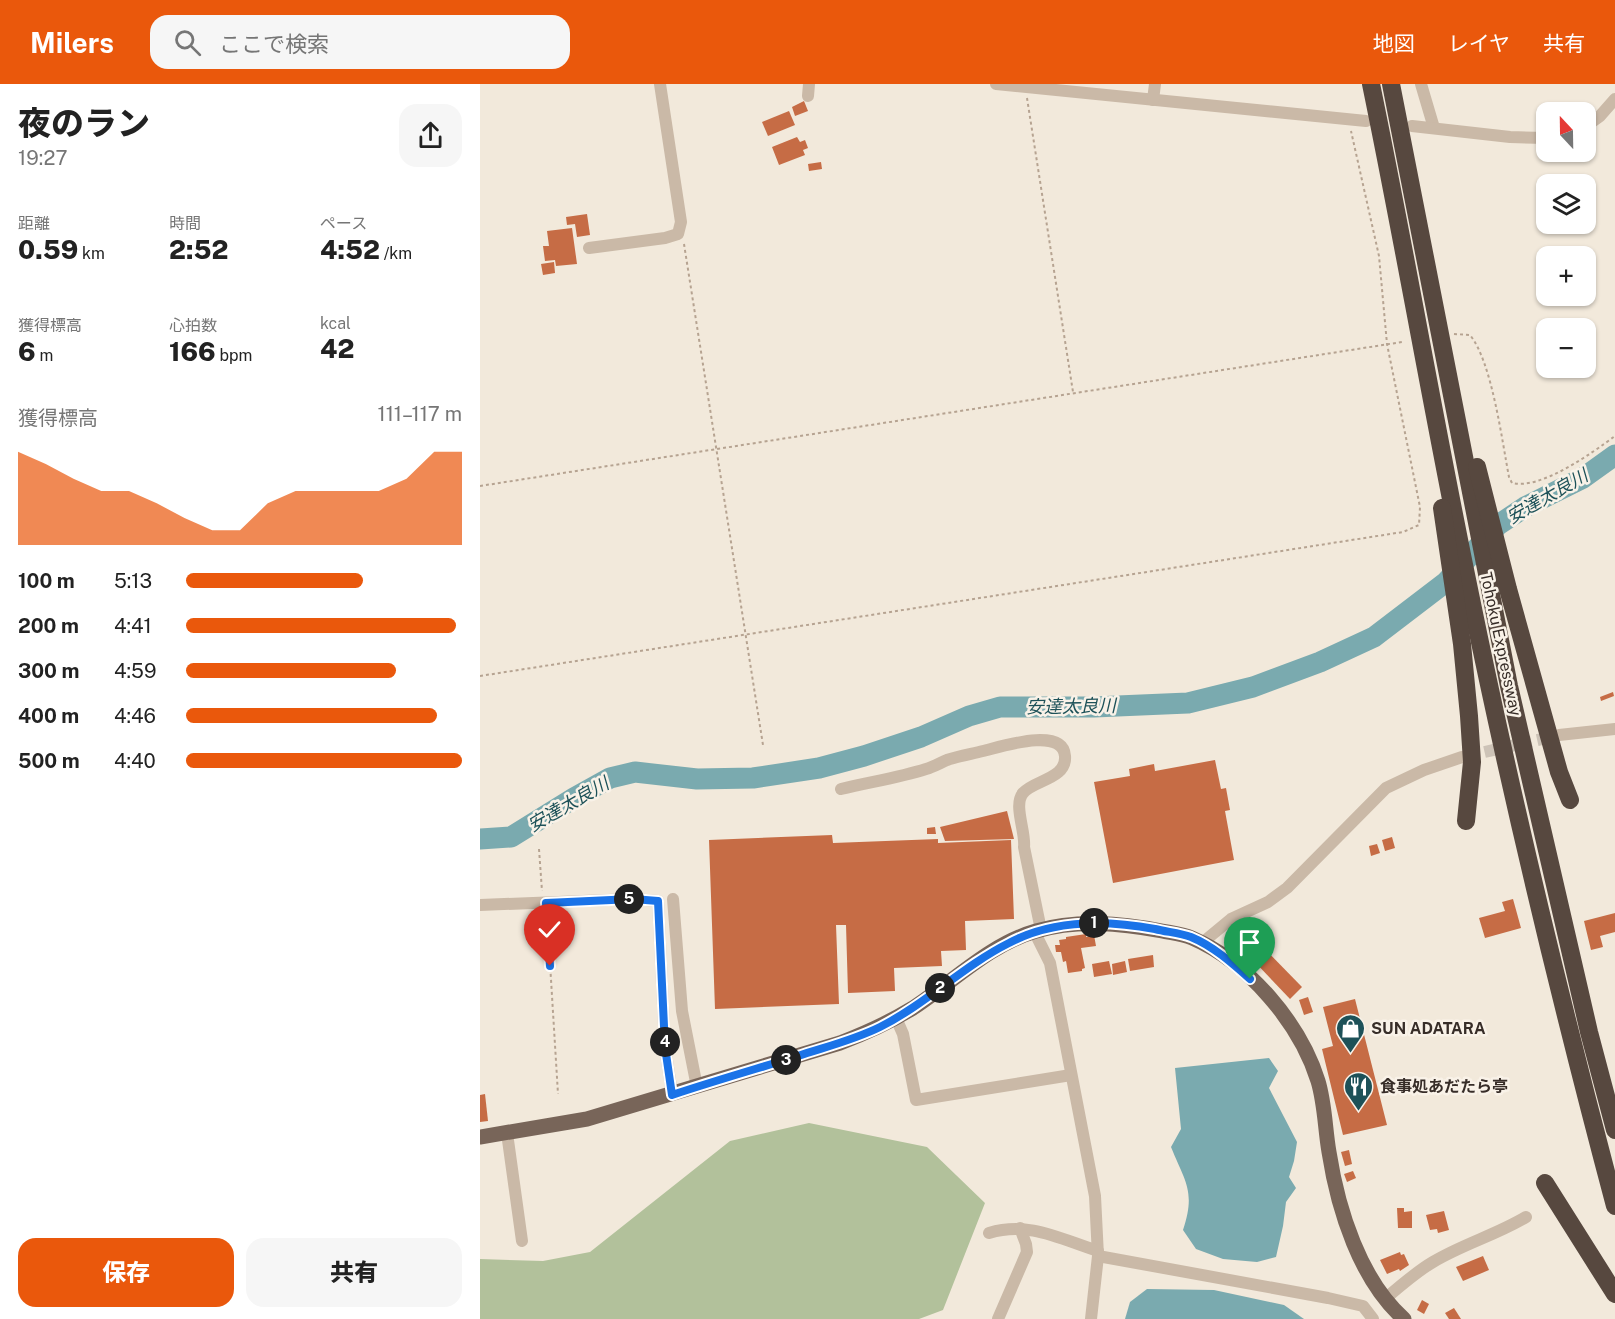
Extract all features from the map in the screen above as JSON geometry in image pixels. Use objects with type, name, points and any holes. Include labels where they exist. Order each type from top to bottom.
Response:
[{"type":"highway","name":"Tohoku Expressway","points":[[1371,84],[1422,346],[1462,595],[1570,1038],[1615,1206]]},
{"type":"highway","name":"Tohoku Expressway","points":[[1391,84],[1448,337],[1495,572],[1509,686],[1587,1021],[1615,1130]]},
{"type":"highway","points":[[1495,572],[1570,800]]},
{"type":"highway","points":[[1462,595],[1472,762],[1466,821]]},
{"type":"highway","points":[[1545,1183],[1615,1294]]},
{"type":"main road","points":[[480,1137],[587,1119],[840,1043],[879,1028],[986,957],[1009,943],[1038,931],[1069,924],[1102,923],[1179,934],[1202,943],[1226,958],[1283,1012],[1296,1031],[1318,1082],[1332,1170],[1354,1244],[1373,1282],[1396,1316]]},
{"type":"street","points":[[590,248],[665,238],[678,234],[681,222],[660,84]]},
{"type":"street","points":[[996,84],[1366,121]]},
{"type":"street","points":[[1153,100],[1155,84]]},
{"type":"street","points":[[1421,84],[1434,128]]},
{"type":"street","points":[[1596,119],[1615,99]]},
{"type":"street","points":[[1412,126],[1536,138]]},
{"type":"street","points":[[1559,735],[1615,729]]},
{"type":"street","points":[[841,789],[928,769],[948,760],[1021,741],[1058,742],[1062,747],[1065,756],[1063,765],[1049,779],[1024,791],[1019,806],[1038,931],[1050,963],[1095,1196],[1098,1253],[1091,1319]]},
{"type":"street","points":[[1202,943],[1231,919],[1268,902],[1287,888],[1386,788],[1424,770],[1462,757]]},
{"type":"street","points":[[480,905],[633,899],[658,901],[665,1047],[672,1095]]},
{"type":"street","points":[[673,899],[682,1011],[697,1087]]},
{"type":"street","points":[[896,1018],[903,1034],[916,1100],[1071,1075]]},
{"type":"street","points":[[507,1133],[522,1241]]},
{"type":"street","points":[[1385,1299],[1431,1263],[1526,1217]]},
{"type":"street","points":[[989,1233],[1009,1228],[1036,1230],[1098,1253],[1363,1306],[1373,1319]]},
{"type":"street","points":[[998,1319],[1027,1252],[1020,1228]]},
{"type":"path","points":[[1025,87],[1073,393]]},
{"type":"path","points":[[480,676],[1380,536],[1419,525],[1420,507],[1387,344],[1379,256],[1349,120]]},
{"type":"path","points":[[678,234],[684,241],[763,745]]},
{"type":"path","points":[[1448,337],[1470,335],[1482,353],[1512,483],[1522,485],[1567,468],[1584,459],[1615,436]]},
{"type":"path","points":[[480,486],[1402,342]]},
{"type":"path","points":[[539,849],[545,903],[558,1094]]},
{"type":"green space","points":[[809,1123],[927,1147],[985,1203],[943,1310],[919,1319],[480,1319],[480,1259],[543,1261],[590,1252],[730,1141]]},
{"type":"water","points":[[1269,1058],[1278,1071],[1269,1088],[1297,1142],[1289,1177],[1296,1188],[1286,1202],[1276,1257],[1257,1262],[1223,1259],[1196,1249],[1183,1230],[1189,1196],[1171,1147],[1181,1129],[1175,1068]]},
{"type":"water","points":[[1147,1289],[1214,1290],[1284,1305],[1304,1319],[1125,1319],[1130,1302]]},
{"type":"building","points":[[804,101],[808,111],[795,116],[792,107]]},
{"type":"building","points":[[789,111],[795,125],[768,136],[762,122]]},
{"type":"building","points":[[797,137],[800,142],[805,140],[808,148],[803,150],[805,155],[779,165],[772,147]]},
{"type":"building","points":[[821,162],[822,169],[809,171],[808,164]]},
{"type":"building","points":[[587,214],[590,235],[577,237],[575,224],[567,225],[566,217]]},
{"type":"building","points":[[572,228],[577,264],[556,266],[555,260],[545,261],[543,246],[549,246],[547,231]]},
{"type":"building","points":[[554,262],[555,273],[543,275],[541,264]]},
{"type":"building","points":[[1613,692],[1614,696],[1601,701],[1600,697]]},
{"type":"building","points":[[1215,760],[1221,789],[1226,788],[1230,810],[1225,811],[1234,860],[1113,883],[1094,782],[1130,776],[1129,769],[1154,764],[1155,771]]},
{"type":"building","points":[[1007,811],[1014,839],[945,841],[940,827]]},
{"type":"building","points":[[935,827],[936,834],[927,834],[927,828]]},
{"type":"building","points":[[832,835],[833,843],[938,839],[938,843],[1011,840],[1014,919],[965,921],[966,950],[941,951],[942,966],[894,968],[895,991],[848,993],[846,925],[836,925],[839,1004],[715,1009],[709,840]]},
{"type":"building","points":[[1392,837],[1395,848],[1385,851],[1382,840]]},
{"type":"building","points":[[1377,844],[1380,853],[1371,856],[1369,846]]},
{"type":"building","points":[[1513,899],[1521,928],[1485,938],[1479,918],[1505,911],[1502,902]]},
{"type":"building","points":[[1615,913],[1615,932],[1600,936],[1603,947],[1591,950],[1584,921]]},
{"type":"building","points":[[1086,934],[1086,937],[1094,935],[1096,946],[1081,948],[1085,968],[1082,971],[1068,973],[1066,961],[1063,962],[1061,952],[1056,952],[1055,945],[1060,945],[1059,940],[1066,939],[1066,937]]},
{"type":"building","points":[[1263,947],[1302,987],[1290,999],[1251,958]]},
{"type":"building","points":[[1153,955],[1154,967],[1130,971],[1128,959]]},
{"type":"building","points":[[1109,961],[1112,974],[1094,977],[1092,964]]},
{"type":"building","points":[[1125,961],[1127,972],[1113,975],[1112,964]]},
{"type":"building","points":[[1308,997],[1313,1012],[1304,1015],[1299,1000]]},
{"type":"building","points":[[1355,999],[1387,1125],[1343,1135],[1322,1049],[1333,1046],[1323,1007]]},
{"type":"building","points":[[485,1094],[488,1121],[480,1122],[480,1095]]},
{"type":"building","points":[[1349,1150],[1352,1164],[1345,1166],[1341,1152]]},
{"type":"building","points":[[1353,1171],[1356,1178],[1347,1182],[1344,1174]]},
{"type":"building","points":[[1397,1208],[1404,1208],[1404,1212],[1412,1211],[1412,1228],[1398,1228]]},
{"type":"building","points":[[1444,1211],[1449,1230],[1438,1233],[1437,1229],[1430,1230],[1426,1215]]},
{"type":"building","points":[[1400,1252],[1401,1255],[1404,1254],[1409,1265],[1400,1271],[1399,1269],[1387,1274],[1380,1260]]},
{"type":"building","points":[[1483,1256],[1489,1270],[1463,1281],[1456,1267]]},
{"type":"building","points":[[1422,1300],[1429,1304],[1424,1314],[1417,1310]]},
{"type":"building","points":[[1454,1308],[1461,1319],[1449,1319],[1445,1313]]},
{"type":"waterway","name":"安達太良川","points":[[480,839],[511,837],[610,778],[635,772],[697,779],[753,778],[819,768],[864,756],[921,737],[969,716],[1000,707],[1094,707],[1188,703],[1253,687],[1320,662],[1374,637],[1446,582],[1498,525],[1525,507],[1583,478],[1615,455]]},
{"type":"tunnel","points":[[1467,756],[1555,736]]},
{"type":"place","name":"SUN ADATARA","points":[[1350,1054]]},
{"type":"place","name":"食事処あだたら亭","points":[[1359,1112]]},
{"type":"route","points":[[550,966],[546,903],[633,899],[658,901],[665,1047],[672,1095],[840,1043],[879,1028],[1009,943],[1034,932],[1069,924],[1125,925],[1190,937],[1226,958],[1250,979]]}]
